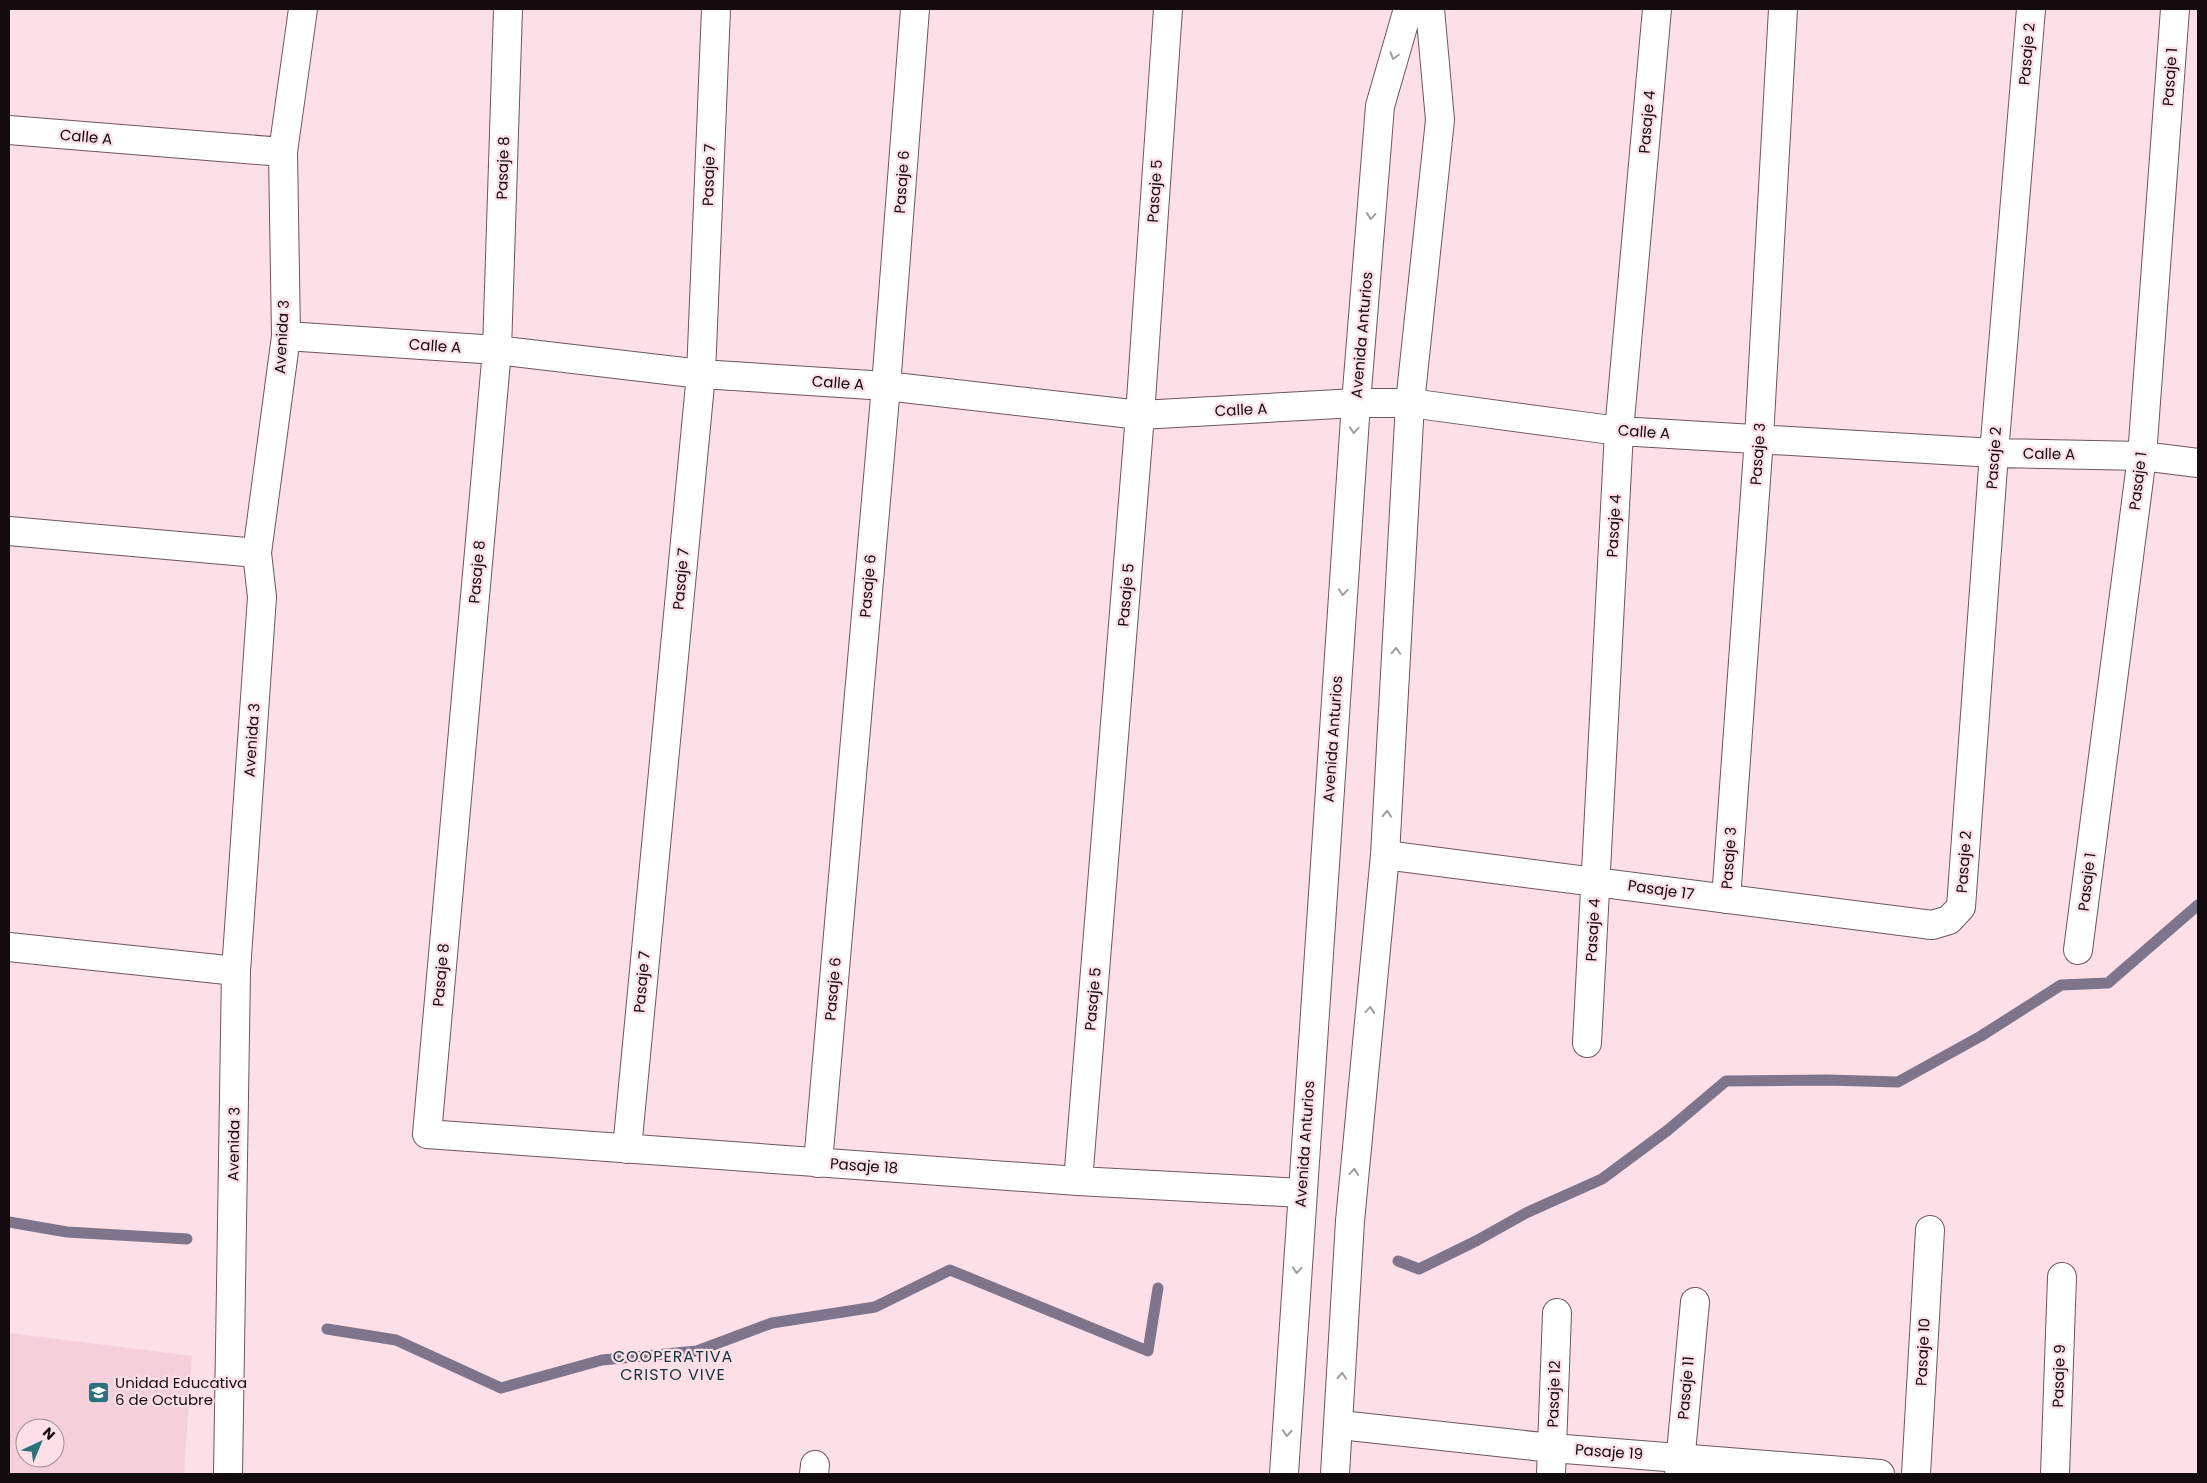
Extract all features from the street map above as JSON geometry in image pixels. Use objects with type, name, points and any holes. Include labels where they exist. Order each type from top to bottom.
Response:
[{"type":"street","name":"Avenida 3","points":[[228,1474],[236,971],[262,597],[257,553],[286,336],[283,152],[303,9]]},
{"type":"street","name":"Pasaje 8","points":[[427,1134],[497,350],[508,9]]},
{"type":"street","name":"Pasaje 7","points":[[626,1148],[701,374],[716,9]]},
{"type":"street","name":"Pasaje 6","points":[[818,1163],[886,386],[915,9]]},
{"type":"street","name":"Pasaje 5","points":[[1078,1181],[1140,415],[1168,9]]},
{"type":"street","name":"Avenida Anturios","points":[[1284,1474],[1356,403],[1380,106],[1408,9]]},
{"type":"street","points":[[1336,1474],[1350,1220],[1385,855],[1410,403],[1440,120],[1430,9]]},
{"type":"street","name":"Pasaje 4","points":[[1587,1044],[1620,431],[1657,9]]},
{"type":"street","name":"Pasaje 3","points":[[1726,899],[1759,438],[1783,9]]},
{"type":"street","name":"Pasaje 2","points":[[1961,907],[1994,453],[2031,9]]},
{"type":"street","name":"Pasaje 1","points":[[2078,950],[2142,456],[2175,9]]},
{"type":"street","name":"Calle A","points":[[9,130],[283,152]]},
{"type":"street","name":"Calle A","points":[[286,336],[497,350],[701,374],[886,386],[1140,415],[1356,403],[1410,403],[1620,431],[1994,453],[2142,456],[2198,463]]},
{"type":"street","points":[[9,531],[257,553]]},
{"type":"street","name":"Pasaje 17","points":[[1385,855],[1932,925],[1948,920],[1961,907]]},
{"type":"street","points":[[9,947],[236,971]]},
{"type":"street","name":"Pasaje 18","points":[[427,1134],[1078,1181],[1302,1193]]},
{"type":"street","name":"Pasaje 10","points":[[1916,1474],[1930,1230]]},
{"type":"street","name":"Pasaje 9","points":[[2055,1474],[2062,1277]]},
{"type":"street","name":"Pasaje 11","points":[[1680,1466],[1695,1302]]},
{"type":"street","name":"Pasaje 12","points":[[1551,1474],[1557,1313]]},
{"type":"street","name":"Pasaje 19","points":[[1340,1425],[1552,1448],[1680,1466],[1880,1474]]},
{"type":"shaded area","name":"Unidad Educativa 6 de Octubre","points":[[9,1333],[192,1356],[184,1474],[9,1474]]},
{"type":"waterway","points":[[1398,1261],[1419,1269],[1476,1241],[1526,1213],[1602,1179],[1668,1130],[1726,1081],[1827,1080],[1898,1082],[1981,1036],[2061,985],[2108,983],[2198,905]]},
{"type":"waterway","points":[[9,1222],[67,1232],[187,1239]]},
{"type":"waterway","points":[[327,1329],[396,1340],[501,1388],[602,1360],[697,1351],[772,1323],[875,1307],[950,1270],[1148,1351],[1158,1288]]},
{"type":"place","name":"Unidad Educativa 6 de Octubre","points":[[99,1392]]},
{"type":"district","name":"COOPERATIVA CRISTO VIVE","points":[[673,1365]]}]
